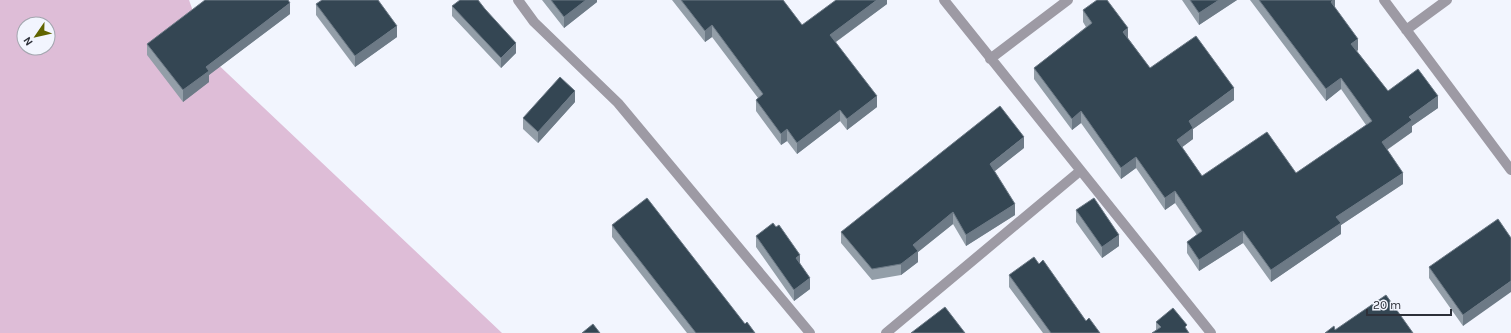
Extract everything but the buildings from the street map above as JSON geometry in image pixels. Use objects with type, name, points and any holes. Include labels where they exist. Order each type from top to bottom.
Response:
[{"type":"street","points":[[518,0],[534,22],[618,103],[810,333]]},
{"type":"street","points":[[944,0],[1211,333]]},
{"type":"street","points":[[990,59],[1068,0]]},
{"type":"street","points":[[1384,0],[1511,170]]},
{"type":"street","points":[[1406,30],[1447,0]]},
{"type":"street","points":[[886,333],[1080,171]]},
{"type":"shaded area","points":[[0,0],[189,0],[209,56],[502,333],[0,333]]}]
